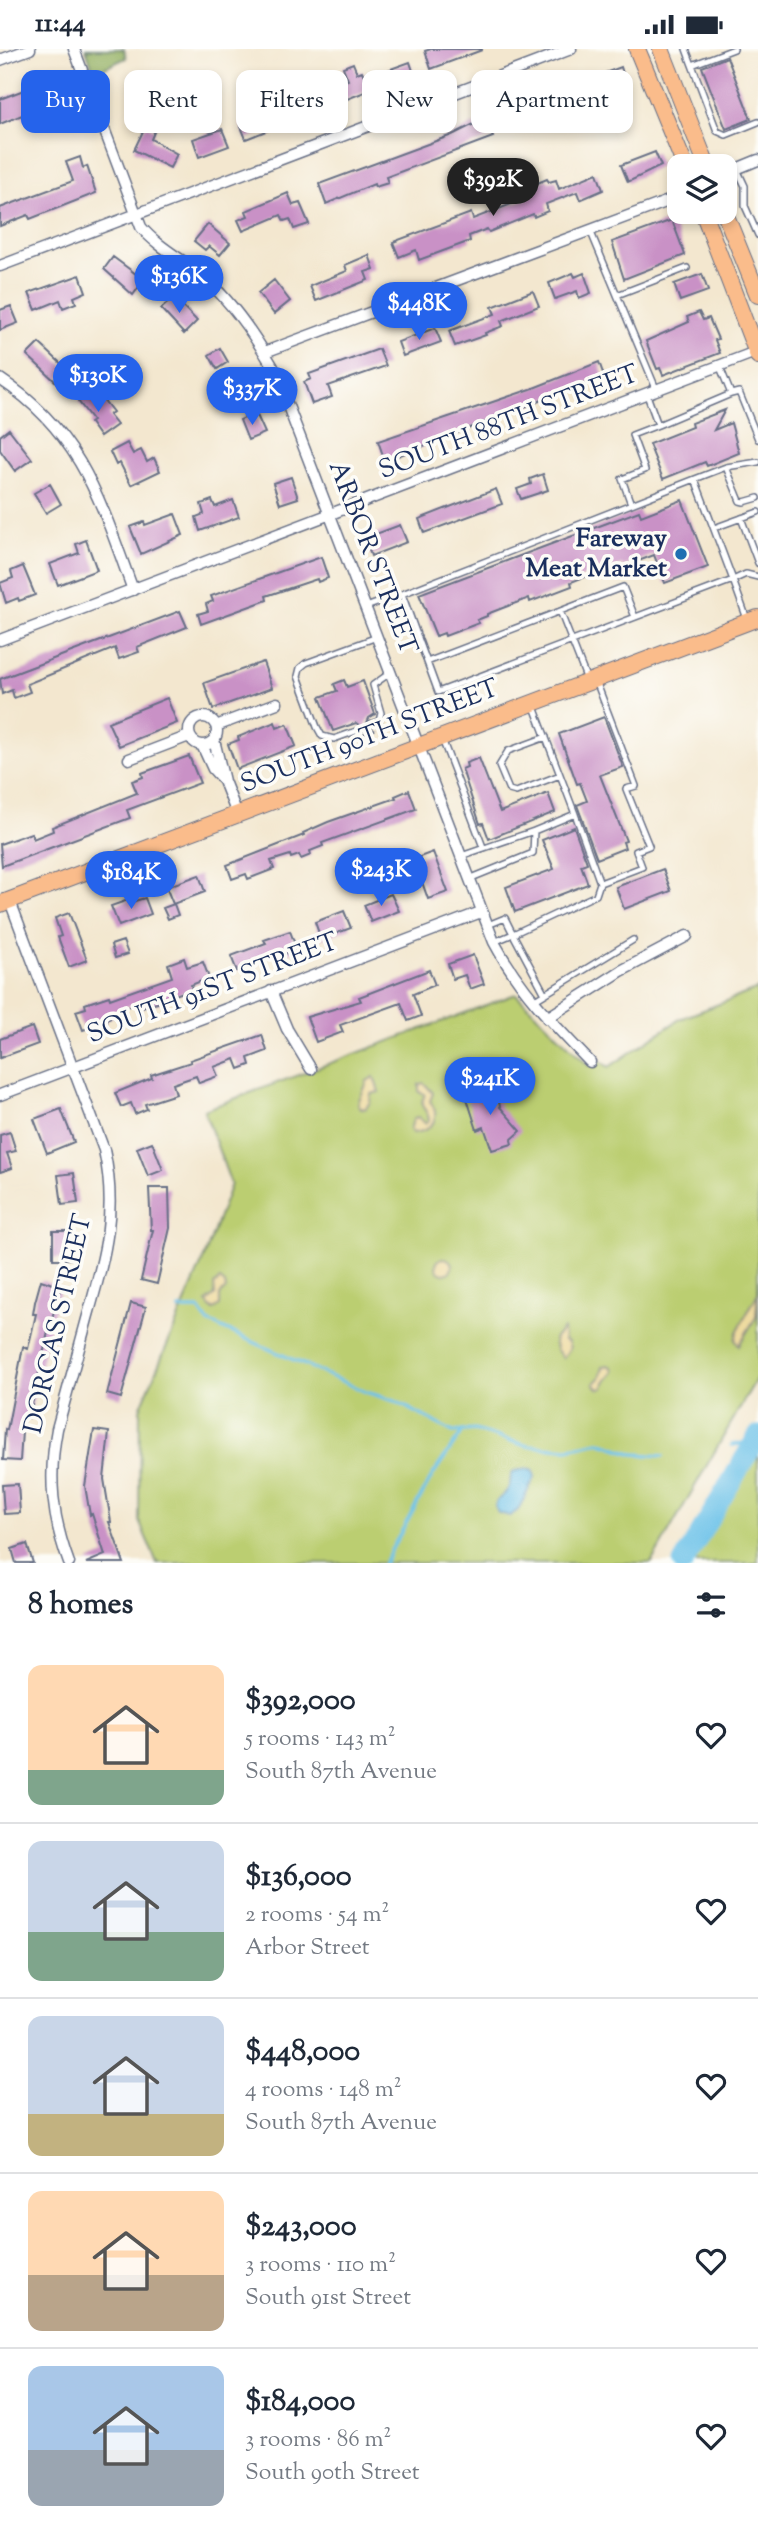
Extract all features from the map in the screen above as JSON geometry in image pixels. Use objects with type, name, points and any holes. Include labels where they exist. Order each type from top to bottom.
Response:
[{"type":"main road","points":[[637,49],[680,154]]},
{"type":"main road","points":[[661,49],[702,154]]},
{"type":"main road","points":[[708,224],[757,353]]},
{"type":"main road","points":[[729,224],[758,295]]},
{"type":"main road","name":"SOUTH 90TH STREET","points":[[5,902],[753,620]]},
{"type":"street","points":[[0,60],[30,49]]},
{"type":"street","name":"ARBOR STREET","points":[[74,49],[136,215],[148,235],[183,260],[224,296],[245,322],[285,391],[494,943],[532,1001],[590,1062]]},
{"type":"street","points":[[0,266],[571,49]]},
{"type":"street","points":[[737,169],[758,160]]},
{"type":"street","points":[[264,352],[667,201]]},
{"type":"street","name":"SOUTH 88TH STREET","points":[[0,640],[757,353]]},
{"type":"street","points":[[0,379],[43,413],[75,452],[105,513],[133,590]]},
{"type":"street","points":[[216,726],[276,703]]},
{"type":"street","points":[[214,740],[202,745],[194,743],[189,736],[189,726],[197,717],[209,718],[216,726],[214,740],[224,781],[237,814]]},
{"type":"street","points":[[129,759],[189,736]]},
{"type":"street","points":[[202,745],[213,769],[224,781]]},
{"type":"street","name":"DORCAS STREET","points":[[5,902],[73,1066],[104,1150],[109,1180],[110,1212],[105,1253],[53,1451],[52,1496],[55,1518],[69,1563]]},
{"type":"street","name":"SOUTH 91ST STREET","points":[[0,1095],[481,912]]},
{"type":"street","points":[[547,1018],[621,971],[687,936]]},
{"type":"street","points":[[271,991],[288,1029],[311,1069]]},
{"type":"lane","points":[[686,49],[717,131],[726,135],[758,122]]},
{"type":"lane","points":[[692,65],[734,49]]},
{"type":"lane","points":[[737,169],[745,186],[745,206],[758,235]]},
{"type":"lane","points":[[590,230],[617,295],[652,393],[658,425]]},
{"type":"lane","points":[[617,295],[687,268]]},
{"type":"lane","points":[[720,367],[731,394]]},
{"type":"lane","points":[[631,504],[622,479],[645,470],[632,435],[739,392],[758,439]]},
{"type":"lane","points":[[366,607],[726,467],[758,462]]},
{"type":"lane","points":[[726,467],[740,501],[758,498]]},
{"type":"lane","points":[[695,479],[733,580],[753,620]]},
{"type":"lane","points":[[714,528],[758,512]]},
{"type":"lane","points":[[741,518],[758,563]]},
{"type":"lane","points":[[402,594],[438,692],[746,574],[758,577]]},
{"type":"lane","points":[[427,662],[623,587],[635,617]]},
{"type":"lane","points":[[559,611],[636,786],[626,789],[649,846],[636,851],[642,867],[600,883]]},
{"type":"lane","points":[[359,730],[334,739],[322,736],[298,676],[300,668],[306,663],[377,637]]},
{"type":"lane","points":[[372,724],[379,721],[381,713],[373,685],[391,673]]},
{"type":"lane","points":[[494,943],[596,895],[600,883],[532,702]]},
{"type":"lane","points":[[441,736],[483,847]]},
{"type":"lane","points":[[546,737],[508,751],[499,766],[509,790],[516,792],[560,775]]},
{"type":"lane","points":[[460,856],[575,814]]},
{"type":"lane","points":[[469,879],[533,853],[534,831]]},
{"type":"lane","points":[[487,926],[505,918],[545,994]]},
{"type":"lane","points":[[532,1001],[633,940]]},
{"type":"green space","points":[[86,49],[124,49],[126,58],[100,70],[92,67]]},
{"type":"green space","points":[[758,989],[758,1376],[651,1563],[157,1563],[139,1521],[140,1409],[204,1258],[231,1184],[204,1110],[516,994],[589,1066],[597,1059],[609,1067],[680,1019]]},
{"type":"green space","points":[[758,1436],[758,1563],[683,1563],[739,1467]]},
{"type":"sand","points":[[374,1077],[379,1092],[371,1094],[370,1102],[362,1109],[358,1104],[360,1098],[367,1081]]},
{"type":"sand","points":[[424,1083],[433,1093],[430,1101],[435,1118],[425,1130],[413,1133],[410,1130],[413,1120],[418,1117],[425,1123],[429,1120],[422,1106],[425,1094],[419,1092],[419,1084]]},
{"type":"sand","points":[[444,1258],[450,1260],[450,1272],[444,1274],[438,1272],[436,1266],[438,1260]]},
{"type":"sand","points":[[220,1280],[226,1289],[220,1295],[220,1306],[214,1310],[207,1302],[215,1295],[214,1285]]},
{"type":"sand","points":[[758,1293],[756,1317],[739,1345],[735,1340],[737,1332]]},
{"type":"sand","points":[[563,1329],[564,1340],[570,1348],[563,1358],[556,1349],[554,1339]]},
{"type":"sand","points":[[603,1367],[613,1367],[614,1372],[605,1382],[604,1388],[599,1389],[594,1384],[600,1378]]},
{"type":"water","points":[[527,1469],[533,1471],[535,1477],[518,1510],[510,1516],[498,1513],[496,1503],[509,1488],[512,1474]]},
{"type":"building","points":[[482,50],[431,69],[425,51]]},
{"type":"building","points":[[727,57],[751,119],[726,129],[702,67]]},
{"type":"building","points":[[410,62],[413,70],[388,70]]},
{"type":"building","points":[[353,63],[357,73],[362,71],[362,93],[348,99],[348,70],[343,67]]},
{"type":"building","points":[[21,91],[21,115],[0,124],[0,99]]},
{"type":"building","points":[[471,126],[471,133],[497,133],[492,135],[493,137],[386,177],[388,183],[375,187],[374,184],[326,204],[319,184]]},
{"type":"building","points":[[222,129],[229,146],[199,157],[193,139],[210,133],[222,133]]},
{"type":"building","points":[[142,133],[154,133],[151,139],[177,154],[170,168],[134,150]]},
{"type":"building","points":[[244,133],[261,133],[246,139]]},
{"type":"building","points":[[655,152],[661,166],[628,182],[621,165]]},
{"type":"building","points":[[80,157],[83,168],[87,166],[96,193],[30,219],[28,215],[0,226],[0,208],[73,181],[66,162]]},
{"type":"building","points":[[597,173],[603,190],[580,200],[577,192],[546,204],[548,211],[534,217],[533,214],[489,232],[487,229],[469,236],[470,241],[419,260],[416,250],[399,257],[393,242],[471,213],[473,219],[527,198],[523,189],[547,179],[549,182],[556,180],[559,189]]},
{"type":"building","points":[[288,193],[293,205],[300,203],[309,224],[294,229],[290,219],[284,221],[281,215],[243,231],[238,220],[248,216],[246,211]]},
{"type":"building","points":[[667,222],[673,224],[685,255],[624,279],[612,242]]},
{"type":"building","points":[[208,224],[230,243],[220,255],[209,246],[205,250],[194,241]]},
{"type":"building","points":[[369,255],[374,269],[365,272],[368,280],[316,301],[310,286],[347,271],[345,265]]},
{"type":"building","points":[[113,257],[144,280],[133,295],[104,269]]},
{"type":"building","points":[[573,273],[575,277],[584,273],[591,293],[579,298],[577,291],[555,299],[549,283]]},
{"type":"building","points":[[702,274],[708,291],[680,301],[674,284]]},
{"type":"building","points":[[80,275],[86,292],[74,297],[76,303],[63,308],[60,300],[36,310],[29,293]]},
{"type":"building","points":[[274,280],[290,301],[274,314],[258,293]]},
{"type":"building","points":[[533,291],[539,306],[501,321],[503,326],[485,333],[486,335],[455,346],[449,331],[495,314],[492,307]]},
{"type":"building","points":[[174,297],[197,321],[184,334],[161,309]]},
{"type":"building","points":[[11,306],[18,323],[0,330],[0,310]]},
{"type":"building","points":[[699,312],[703,320],[709,318],[718,339],[715,340],[720,353],[663,375],[660,368],[657,369],[646,341],[689,322],[687,317]]},
{"type":"building","points":[[435,328],[441,342],[403,356],[398,342]]},
{"type":"building","points":[[39,343],[68,370],[56,382],[27,355]]},
{"type":"building","points":[[220,348],[228,362],[217,369],[209,355]]},
{"type":"building","points":[[379,349],[386,366],[328,386],[332,397],[312,404],[304,382],[311,379],[309,374]]},
{"type":"building","points":[[599,362],[604,376],[385,461],[378,441],[531,389]]},
{"type":"building","points":[[91,391],[98,401],[102,398],[113,412],[109,415],[117,425],[100,437],[90,423],[93,421],[78,401]]},
{"type":"building","points":[[725,410],[714,430],[731,423],[739,453],[707,466],[705,462],[663,479],[649,444]]},
{"type":"building","points":[[256,413],[265,433],[248,440],[240,420]]},
{"type":"building","points":[[9,429],[32,459],[15,471],[0,450],[0,436]]},
{"type":"building","points":[[127,443],[133,454],[141,450],[147,462],[154,458],[160,471],[131,485],[120,463],[116,465],[110,452]]},
{"type":"building","points":[[543,474],[548,490],[521,499],[517,489],[531,484],[530,479]]},
{"type":"building","points":[[291,477],[298,498],[280,504],[273,483]]},
{"type":"building","points":[[50,484],[61,504],[46,513],[34,493]]},
{"type":"building","points":[[496,489],[502,504],[424,533],[419,519]]},
{"type":"building","points":[[212,500],[215,507],[233,500],[239,517],[200,531],[196,517],[204,514],[201,504]]},
{"type":"building","points":[[682,500],[708,567],[665,583],[654,555],[623,567],[622,565],[613,569],[612,566],[571,582],[572,586],[487,614],[477,620],[479,623],[445,636],[444,633],[436,636],[419,594],[639,511],[641,516]]},
{"type":"building","points":[[175,514],[183,535],[141,554],[130,527],[144,522],[145,525]]},
{"type":"building","points":[[400,525],[407,542],[371,556],[365,538]]},
{"type":"building","points":[[86,540],[97,570],[58,585],[50,564],[79,553],[76,544]]},
{"type":"building","points":[[321,557],[328,578],[318,582],[317,579],[266,596],[267,600],[201,624],[198,614],[208,611],[206,604],[213,601],[211,596]]},
{"type":"building","points":[[23,566],[35,595],[6,603],[0,583],[13,578],[11,571]]},
{"type":"building","points":[[180,611],[187,627],[137,647],[139,652],[119,659],[115,648],[27,684],[30,692],[14,698],[12,690],[2,694],[0,679]]},
{"type":"building","points":[[263,662],[272,688],[213,709],[204,683]]},
{"type":"building","points":[[344,680],[347,687],[363,681],[375,714],[369,718],[366,725],[374,730],[361,735],[364,728],[356,723],[333,731],[320,697],[337,691],[334,684]]},
{"type":"building","points":[[167,698],[177,723],[119,746],[108,722]]},
{"type":"building","points":[[604,717],[623,767],[600,775],[626,841],[623,842],[625,848],[597,859],[577,805],[587,801],[580,783],[577,784],[559,734]]},
{"type":"building","points":[[275,722],[277,728],[287,724],[296,746],[237,769],[228,744],[239,740],[238,737]]},
{"type":"building","points":[[189,756],[200,783],[127,810],[130,818],[2,866],[0,844],[31,833],[33,839],[53,831],[52,827],[137,793],[132,781],[143,777],[142,773]]},
{"type":"building","points":[[479,758],[500,812],[548,793],[555,812],[489,839],[483,823],[480,824],[462,769],[467,767],[466,763]]},
{"type":"building","points":[[409,790],[416,809],[322,843],[323,846],[310,851],[311,855],[301,859],[299,855],[291,858],[290,855],[271,861],[274,869],[248,879],[246,874],[232,879],[227,865],[304,835],[303,833],[328,822],[396,798],[395,796]]},
{"type":"building","points":[[574,827],[587,863],[581,865],[588,884],[515,912],[506,887],[554,869],[542,840]]},
{"type":"building","points":[[433,852],[448,892],[428,899],[414,859]]},
{"type":"building","points":[[663,869],[671,891],[624,909],[616,887]]},
{"type":"building","points":[[199,875],[205,892],[173,904],[166,887]]},
{"type":"building","points":[[391,894],[399,911],[371,922],[364,905]]},
{"type":"building","points":[[134,898],[135,901],[145,898],[151,914],[119,926],[111,906]]},
{"type":"building","points":[[174,904],[178,915],[168,919],[163,908]]},
{"type":"building","points":[[344,911],[351,928],[321,939],[315,922]]},
{"type":"building","points":[[69,913],[87,960],[69,967],[58,937],[61,936],[55,918]]},
{"type":"building","points":[[290,931],[297,950],[282,955],[280,951],[237,971],[231,956]]},
{"type":"building","points":[[123,941],[128,954],[115,958],[111,945]]},
{"type":"building","points":[[473,955],[484,984],[470,989],[465,975],[453,979],[448,964]]},
{"type":"building","points":[[184,958],[187,967],[203,962],[209,978],[191,985],[192,989],[169,997],[170,1000],[137,1008],[135,1004],[114,1011],[116,1015],[106,1019],[107,1022],[83,1030],[76,1011],[86,1008],[85,1004],[109,996],[110,999],[172,977],[168,964]]},
{"type":"building","points":[[429,970],[435,985],[413,994],[421,1016],[408,1021],[401,1003],[340,1025],[343,1032],[316,1042],[307,1017],[361,1001],[359,997]]},
{"type":"building","points":[[32,1027],[38,1044],[0,1058],[0,1039]]},
{"type":"building","points":[[262,1035],[267,1051],[248,1058],[250,1065],[239,1069],[235,1059],[214,1067],[218,1076],[199,1083],[196,1076],[173,1084],[176,1094],[145,1104],[147,1109],[135,1114],[131,1103],[121,1107],[115,1093],[152,1078],[151,1075]]},
{"type":"building","points":[[480,1081],[488,1105],[499,1101],[500,1107],[521,1131],[511,1140],[512,1144],[492,1150],[484,1127],[477,1130],[463,1086]]},
{"type":"building","points":[[61,1109],[74,1142],[47,1153],[34,1119]]},
{"type":"building","points":[[10,1132],[16,1151],[7,1153],[12,1168],[0,1172],[0,1135]]},
{"type":"building","points":[[152,1142],[163,1170],[148,1176],[137,1148]]},
{"type":"building","points":[[74,1173],[78,1203],[62,1205],[58,1175]]},
{"type":"building","points":[[149,1188],[169,1188],[170,1228],[157,1284],[141,1280],[153,1230]]},
{"type":"building","points":[[53,1231],[71,1231],[71,1259],[53,1259]]},
{"type":"building","points":[[41,1280],[61,1287],[29,1418],[23,1417],[20,1461],[3,1460],[5,1429],[7,1430],[23,1347],[28,1349]]},
{"type":"building","points":[[131,1303],[146,1307],[121,1398],[107,1394]]},
{"type":"building","points":[[94,1430],[109,1432],[104,1479],[109,1522],[124,1563],[86,1563],[105,1555],[92,1514],[90,1515],[85,1486]]},
{"type":"building","points":[[18,1484],[20,1513],[4,1514],[2,1485]]},
{"type":"building","points":[[27,1544],[33,1563],[16,1563],[12,1549]]},
{"type":"waterway","points":[[179,1309],[199,1309],[208,1322],[366,1392],[395,1401],[453,1432],[474,1430],[528,1446],[567,1449],[599,1442],[634,1454],[663,1456]]},
{"type":"waterway","points":[[384,1563],[434,1473],[462,1432]]},
{"type":"waterway","points":[[683,1563],[758,1436]]},
{"type":"waterway","points":[[732,1445],[755,1441]]},
{"type":"place","name":"Fareway Meat Market","points":[[681,554]]}]
